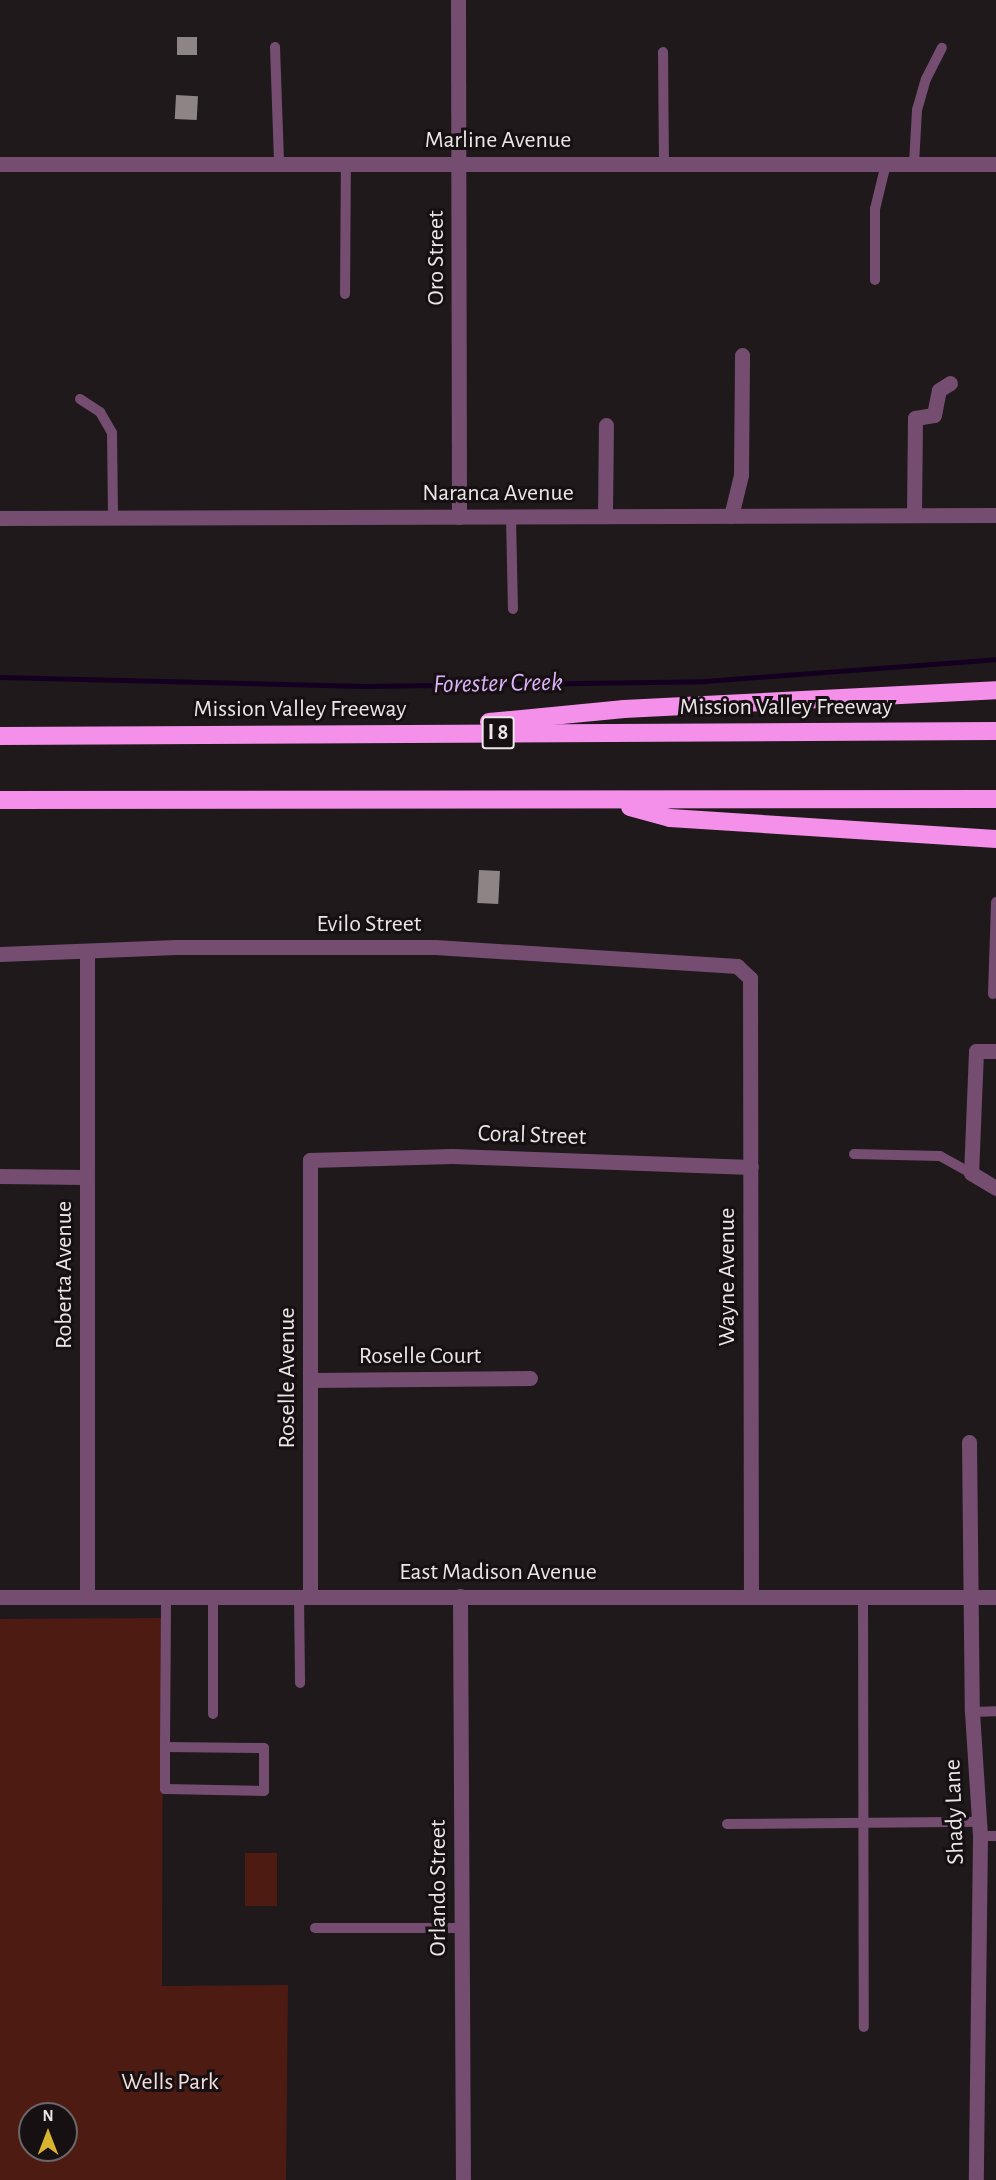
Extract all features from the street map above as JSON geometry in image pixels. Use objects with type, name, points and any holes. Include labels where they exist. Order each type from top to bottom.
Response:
[{"type":"highway","points":[[379,733],[624,709],[996,690]]},
{"type":"highway","name":"Mission Valley Freeway","points":[[0,736],[996,731]]},
{"type":"highway","points":[[0,800],[608,802],[996,799]]},
{"type":"highway","points":[[608,802],[670,818],[996,839]]},
{"type":"street","name":"Oro Street","points":[[458,0],[459,517]]},
{"type":"street","name":"Marline Avenue","points":[[0,164],[996,164]]},
{"type":"street","points":[[731,516],[741,475],[742,355]]},
{"type":"street","points":[[915,514],[915,418],[934,415],[939,390],[951,383]]},
{"type":"street","points":[[605,516],[606,425]]},
{"type":"street","name":"Naranca Avenue","points":[[0,518],[112,520],[996,515]]},
{"type":"street","name":"Evilo Street","points":[[0,954],[87,953],[176,947],[435,947],[737,966]]},
{"type":"street","name":"Roberta Avenue","points":[[87,953],[87,1596]]},
{"type":"street","name":"Wayne Avenue","points":[[737,966],[750,978],[751,1595]]},
{"type":"street","points":[[996,1051],[976,1051],[971,1173],[996,1188]]},
{"type":"street","name":"Coral Street","points":[[310,1160],[452,1156],[751,1167]]},
{"type":"street","name":"Roselle Avenue","points":[[305,1596],[310,1380],[310,1160]]},
{"type":"street","points":[[0,1176],[87,1177]]},
{"type":"street","name":"Roselle Court","points":[[310,1380],[530,1378]]},
{"type":"street","name":"Shady Lane","points":[[969,1442],[972,1712],[980,1829],[976,2180]]},
{"type":"street","name":"East Madison Avenue","points":[[0,1598],[751,1595],[996,1597]]},
{"type":"street","name":"Orlando Street","points":[[460,1596],[464,2180]]},
{"type":"lane","points":[[275,47],[279,164]]},
{"type":"lane","points":[[914,164],[917,110],[926,79],[942,48]]},
{"type":"lane","points":[[663,52],[664,164]]},
{"type":"lane","points":[[345,294],[346,164]]},
{"type":"lane","points":[[875,280],[875,209],[886,164]]},
{"type":"lane","points":[[80,399],[100,412],[112,433],[112,520]]},
{"type":"lane","points":[[511,516],[513,609]]},
{"type":"lane","points":[[993,993],[996,902]]},
{"type":"lane","points":[[854,1154],[940,1156],[971,1173]]},
{"type":"lane","points":[[862,1595],[864,2027]]},
{"type":"lane","points":[[165,1747],[264,1748],[264,1791],[165,1790],[165,1747],[166,1596]]},
{"type":"lane","points":[[213,1596],[213,1714]]},
{"type":"lane","points":[[300,1683],[305,1596]]},
{"type":"lane","points":[[972,1712],[996,1712]]},
{"type":"lane","points":[[727,1824],[863,1823],[980,1829],[996,1836]]},
{"type":"lane","points":[[315,1928],[462,1928]]},
{"type":"green space","name":"Wells Park","points":[[163,1618],[162,1986],[288,1985],[286,2180],[0,2180],[0,1619]]},
{"type":"green space","points":[[245,1853],[277,1853],[277,1906],[245,1906]]},
{"type":"building","points":[[177,37],[197,37],[197,55],[177,55]]},
{"type":"building","points":[[176,95],[198,96],[197,120],[175,119]]},
{"type":"building","points":[[479,870],[500,871],[498,904],[477,903]]},
{"type":"waterway","name":"Forester Creek","points":[[0,677],[364,686],[705,681],[996,659]]}]
